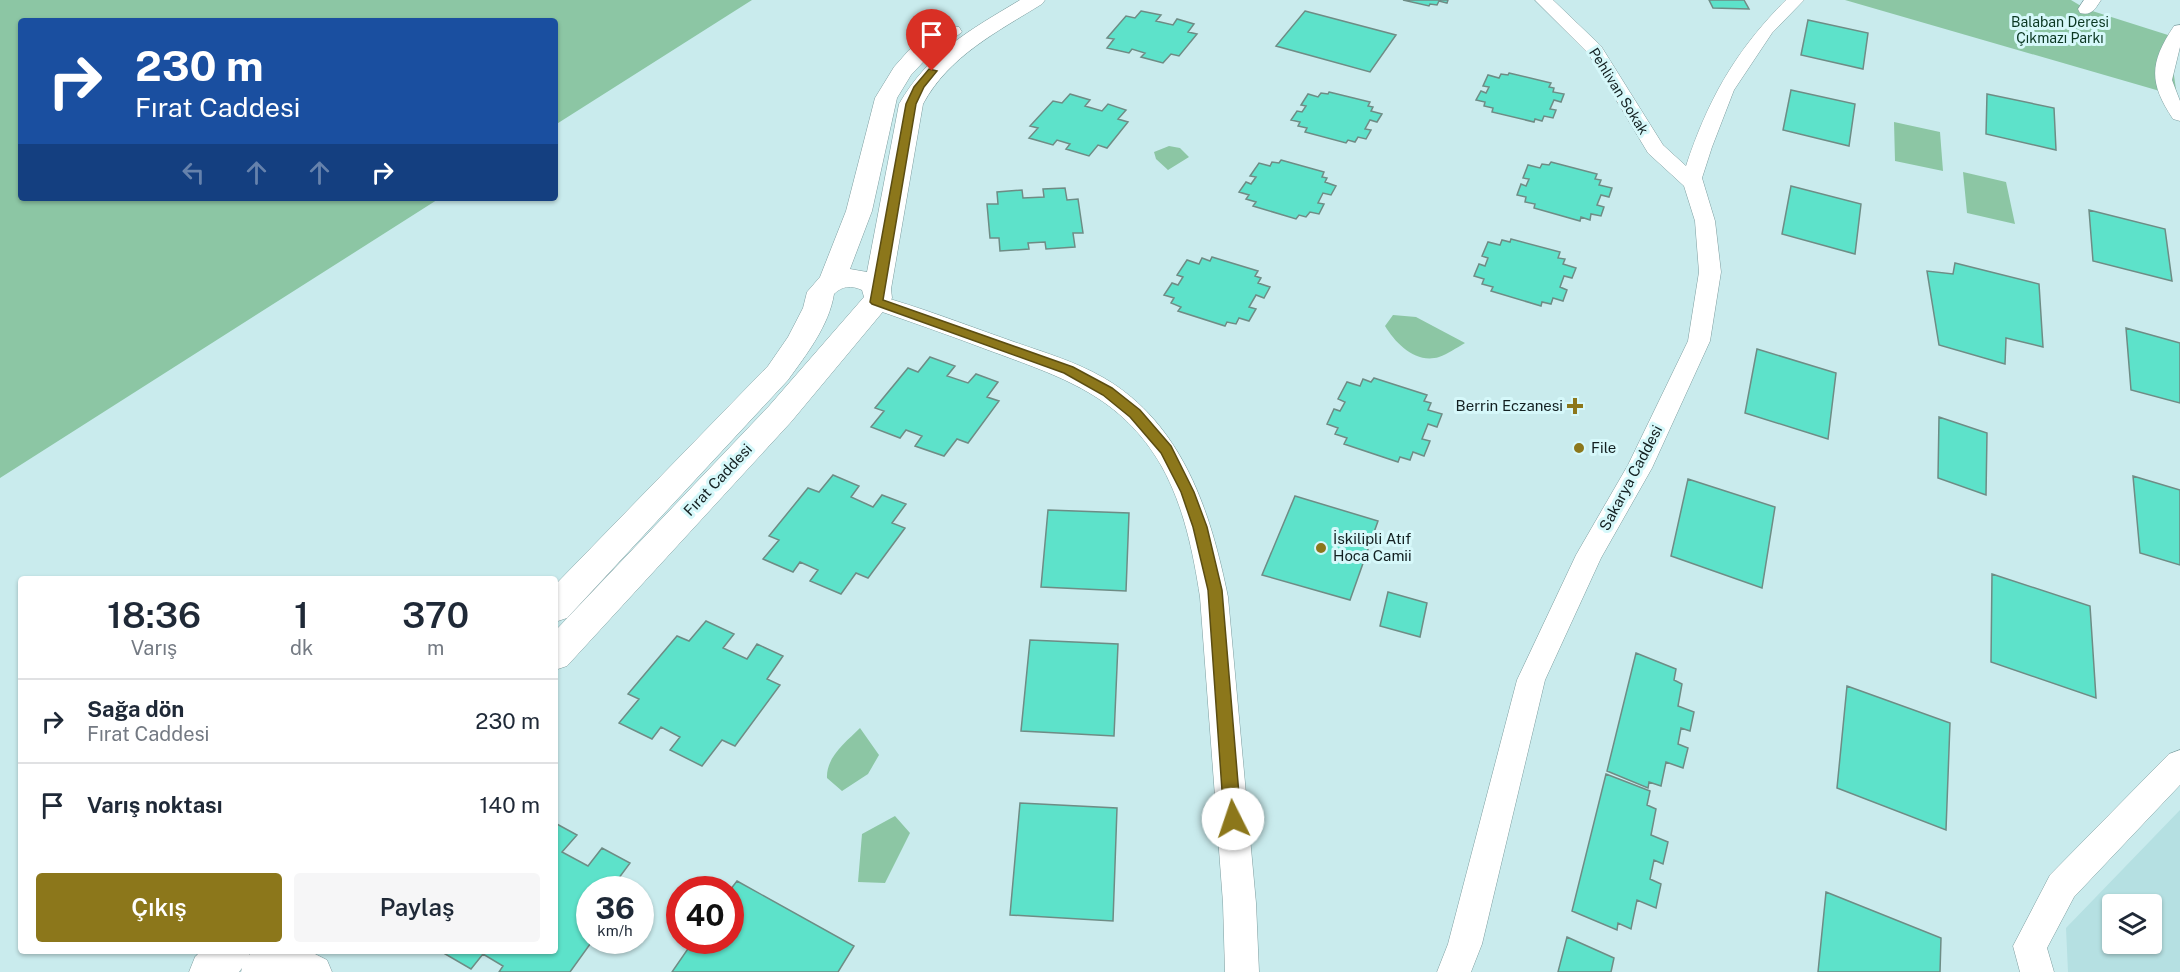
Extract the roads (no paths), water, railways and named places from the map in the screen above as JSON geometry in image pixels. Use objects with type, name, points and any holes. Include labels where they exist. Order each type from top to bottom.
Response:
[{"type":"main road","name":"Fırat Caddesi","points":[[558,605],[778,374],[801,340],[825,292],[860,211],[886,98],[902,72],[917,55],[1003,0]]},
{"type":"main road","points":[[877,295],[873,283],[861,279],[844,279],[825,292],[831,312],[846,316],[864,312],[877,295],[911,104],[919,87],[947,57],[1035,0]]},
{"type":"main road","name":"Fırat Caddesi","points":[[558,652],[780,414],[877,295]]},
{"type":"main road","points":[[210,972],[227,954]]},
{"type":"street","name":"Pehlivan Sokak","points":[[1543,0],[1595,50],[1655,149],[1693,183]]},
{"type":"street","points":[[1693,183],[1692,178],[1702,147],[1725,90],[1766,30],[1796,0]]},
{"type":"street","points":[[2180,30],[2173,41],[2163,80],[2172,103],[2180,115]]},
{"type":"street","name":"Sakarya Caddesi","points":[[1454,972],[1465,944],[1531,680],[1589,555],[1639,468],[1699,341],[1710,272],[1705,221],[1693,183]]},
{"type":"street","points":[[877,295],[1068,370],[1117,399],[1135,414],[1166,450],[1188,492],[1200,527],[1215,590],[1244,957],[1242,972]]},
{"type":"street","points":[[2037,972],[2030,946],[2062,885],[2180,764]]},
{"type":"street","points":[[273,957],[315,972]]},
{"type":"place","name":"Berrin Eczanesi","points":[[1575,406]]},
{"type":"place","name":"File","points":[[1579,448]]},
{"type":"place","name":"İskilipli Atıf Hoca Camii","points":[[1321,548]]},
{"type":"park label","name":"Balaban Deresi Çıkmazı Parkı","points":[[2060,30]]}]
